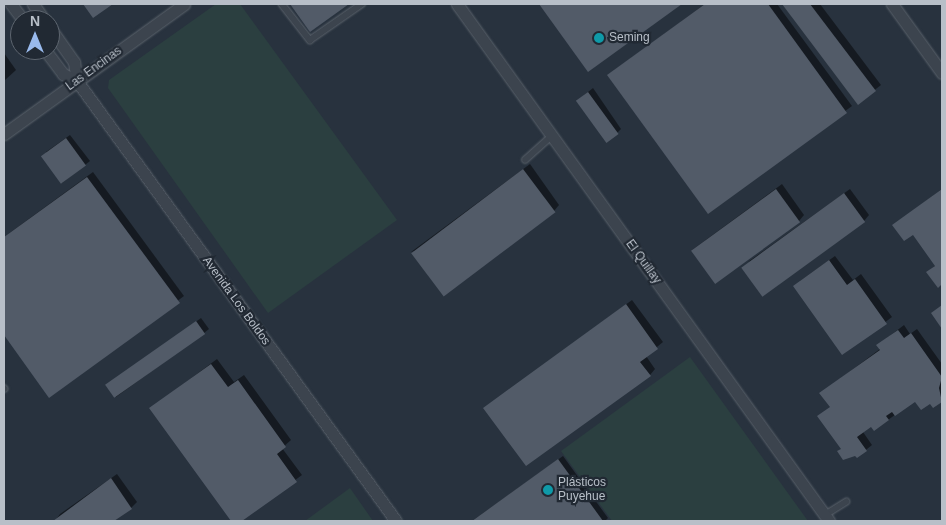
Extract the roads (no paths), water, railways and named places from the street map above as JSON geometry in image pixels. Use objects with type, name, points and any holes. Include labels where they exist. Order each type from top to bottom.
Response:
[{"type":"street","name":"Las Encinas","points":[[4,134],[184,4]]},
{"type":"street","name":"El Quillay","points":[[457,4],[827,518]]},
{"type":"street","points":[[892,4],[942,73]]},
{"type":"street","name":"Avenida Los Boldos","points":[[60,42],[74,62],[77,81],[396,521]]},
{"type":"street","name":"Avenida Los Boldos","points":[[52,60],[63,74],[77,81]]},
{"type":"lane","points":[[282,4],[310,40],[362,4]]},
{"type":"lane","points":[[525,160],[552,136]]},
{"type":"lane","points":[[827,518],[846,502]]},
{"type":"place","name":"Seming","points":[[599,38]]},
{"type":"place","name":"Plásticos Puyehue","points":[[548,490]]}]
